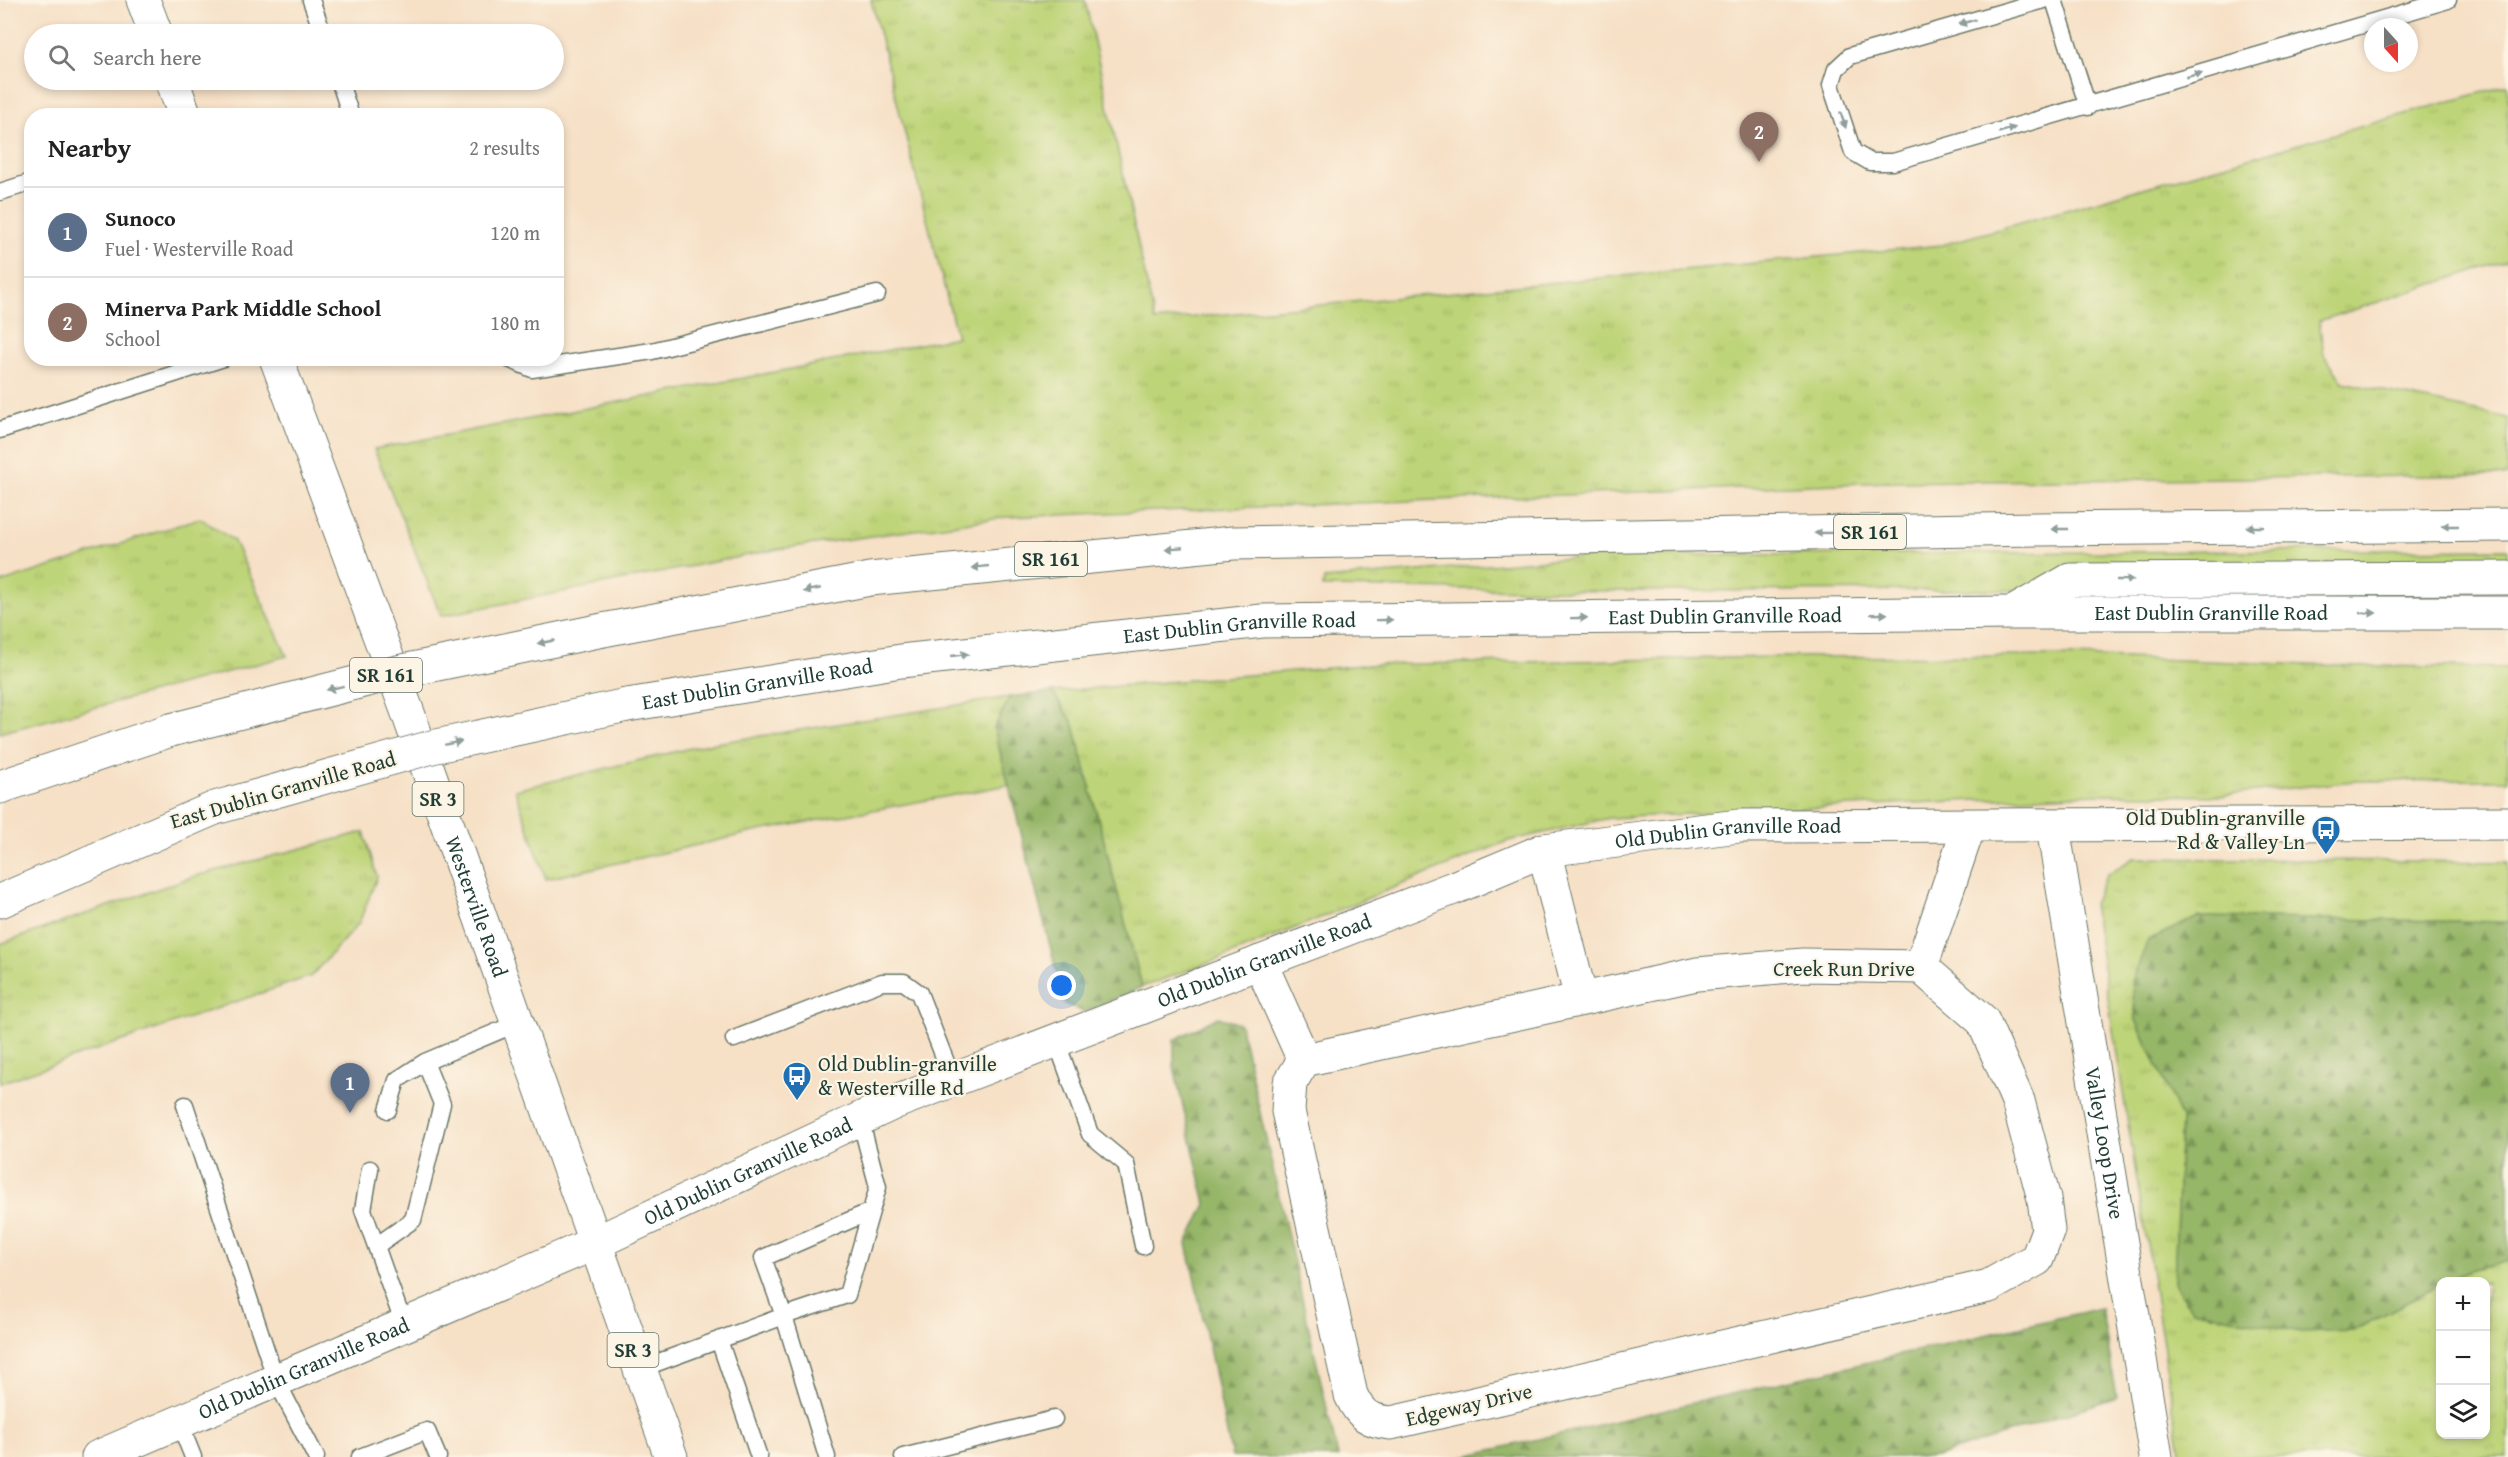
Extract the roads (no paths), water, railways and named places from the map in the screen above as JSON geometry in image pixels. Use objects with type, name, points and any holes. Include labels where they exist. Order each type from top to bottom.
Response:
[{"type":"main road","points":[[143,0],[152,24]]},
{"type":"main road","points":[[176,90],[182,108]]},
{"type":"main road","name":"Westerville Road","points":[[279,366],[412,724],[670,1457]]},
{"type":"main road","name":"SR 161","points":[[0,787],[171,730],[398,672],[870,579],[1233,543],[2024,529],[2508,525]]},
{"type":"main road","points":[[2012,613],[2070,580],[2508,578]]},
{"type":"main road","name":"East Dublin Granville Road","points":[[0,880],[215,808],[432,747],[627,705],[902,661],[1263,621],[2012,613],[2508,613]]},
{"type":"main road","points":[[0,776],[171,730]]},
{"type":"main road","points":[[0,901],[215,808]]},
{"type":"main road","name":"Old Dublin Granville Road","points":[[98,1457],[595,1243],[860,1119],[953,1080],[1456,887],[1544,850],[1738,826],[2053,827],[2508,823]]},
{"type":"main road","points":[[1921,967],[1969,826]]},
{"type":"main road","name":"Valley Loop Drive","points":[[2053,827],[2156,1457]]},
{"type":"main road","points":[[1544,850],[1581,999]]},
{"type":"main road","points":[[1260,962],[1304,1060]]},
{"type":"main road","name":"Creek Run Drive","points":[[1304,1060],[1697,974],[1803,966],[1921,967],[1983,1021],[2018,1101],[2044,1199],[2048,1230],[2037,1259]]},
{"type":"main road","name":"Edgeway Drive","points":[[1304,1060],[1290,1083],[1288,1111],[1351,1395],[1359,1412],[1373,1422],[1390,1423],[1989,1286],[2037,1259]]},
{"type":"lane","points":[[311,0],[319,24]]},
{"type":"lane","points":[[2044,0],[1850,56],[1836,69],[1831,85],[1853,152],[1870,162],[1893,162],[2088,107],[2448,0]]},
{"type":"lane","points":[[2054,0],[2088,107]]},
{"type":"lane","points":[[342,90],[348,108]]},
{"type":"lane","points":[[0,192],[24,184]]},
{"type":"lane","points":[[564,364],[652,351],[877,294]]},
{"type":"lane","points":[[0,430],[199,366]]},
{"type":"lane","points":[[525,366],[532,369],[552,366]]},
{"type":"lane","points":[[734,1039],[882,982],[904,982],[919,993],[953,1080]]},
{"type":"lane","points":[[388,1110],[397,1080],[425,1062],[518,1023]]},
{"type":"lane","points":[[1056,1040],[1089,1134],[1126,1164],[1143,1245]]},
{"type":"lane","points":[[376,1246],[413,1220],[442,1104],[425,1062]]},
{"type":"lane","points":[[185,1105],[276,1380],[316,1457]]},
{"type":"lane","points":[[640,1370],[847,1295],[878,1187],[860,1119]]},
{"type":"lane","points":[[370,1169],[363,1210],[404,1325]]},
{"type":"lane","points":[[828,1457],[784,1316],[763,1258],[871,1211]]},
{"type":"lane","points":[[719,1340],[759,1457]]},
{"type":"lane","points":[[903,1457],[1054,1419]]},
{"type":"lane","points":[[179,1422],[193,1457]]},
{"type":"lane","points":[[360,1457],[427,1431],[438,1457]]},
{"type":"place","name":"Minerva Park Middle School","points":[[1759,162]]},
{"type":"place","name":"Old Dublin-granville Rd & Valley Ln","points":[[2326,856]]},
{"type":"place","name":"Old Dublin-granville & Westerville Rd","points":[[797,1102]]},
{"type":"place","name":"Sunoco","points":[[350,1113]]}]
